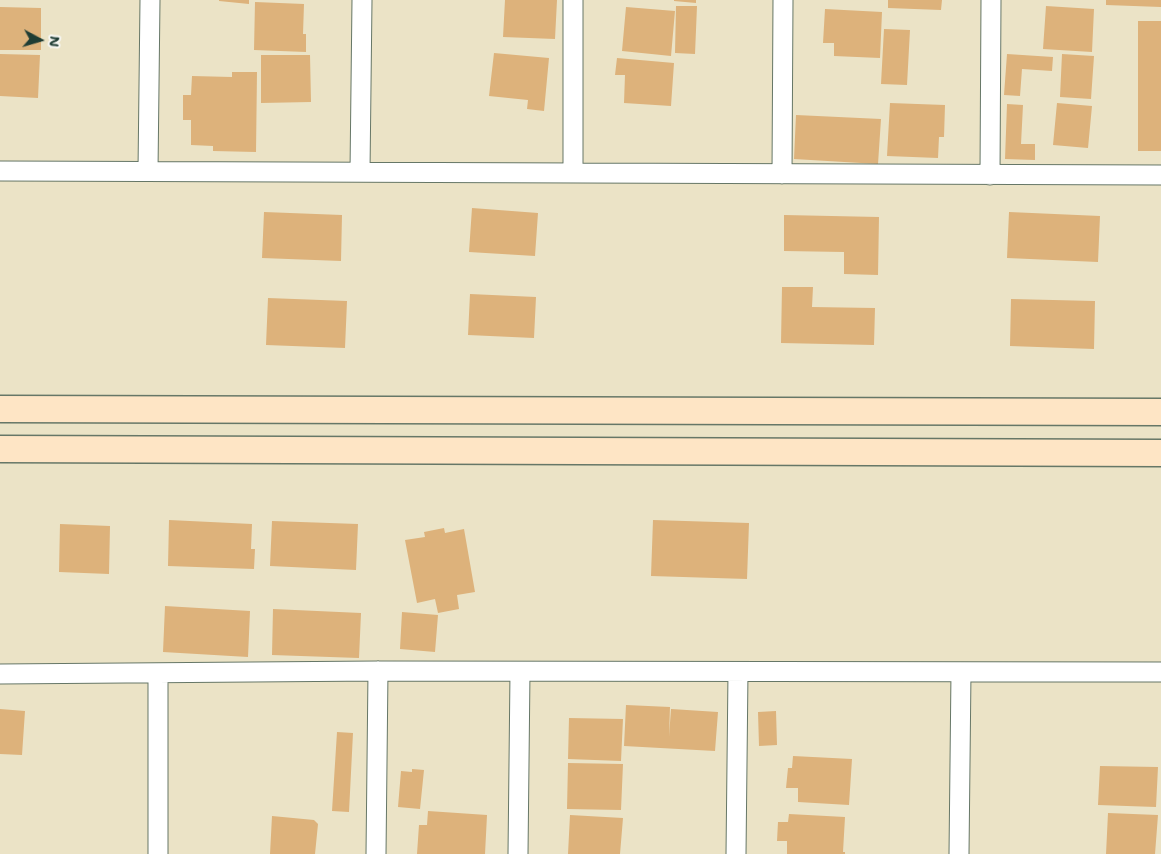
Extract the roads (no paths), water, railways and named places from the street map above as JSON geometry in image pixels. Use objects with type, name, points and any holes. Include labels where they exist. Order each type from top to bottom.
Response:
[{"type":"main road","points":[[0,409],[1161,412]]},
{"type":"main road","points":[[0,449],[1161,453]]},
{"type":"street","points":[[148,171],[150,0]]},
{"type":"street","points":[[360,172],[362,0]]},
{"type":"street","points":[[573,0],[573,173]]},
{"type":"street","points":[[782,174],[783,0]]},
{"type":"street","points":[[990,175],[991,0]]},
{"type":"street","points":[[0,171],[1161,175]]},
{"type":"street","points":[[376,854],[378,671]]},
{"type":"street","points":[[0,674],[378,671],[1161,672]]},
{"type":"street","points":[[518,854],[520,672]]},
{"type":"street","points":[[736,854],[738,672]]},
{"type":"street","points":[[960,854],[961,672]]},
{"type":"street","points":[[158,673],[158,854]]}]
